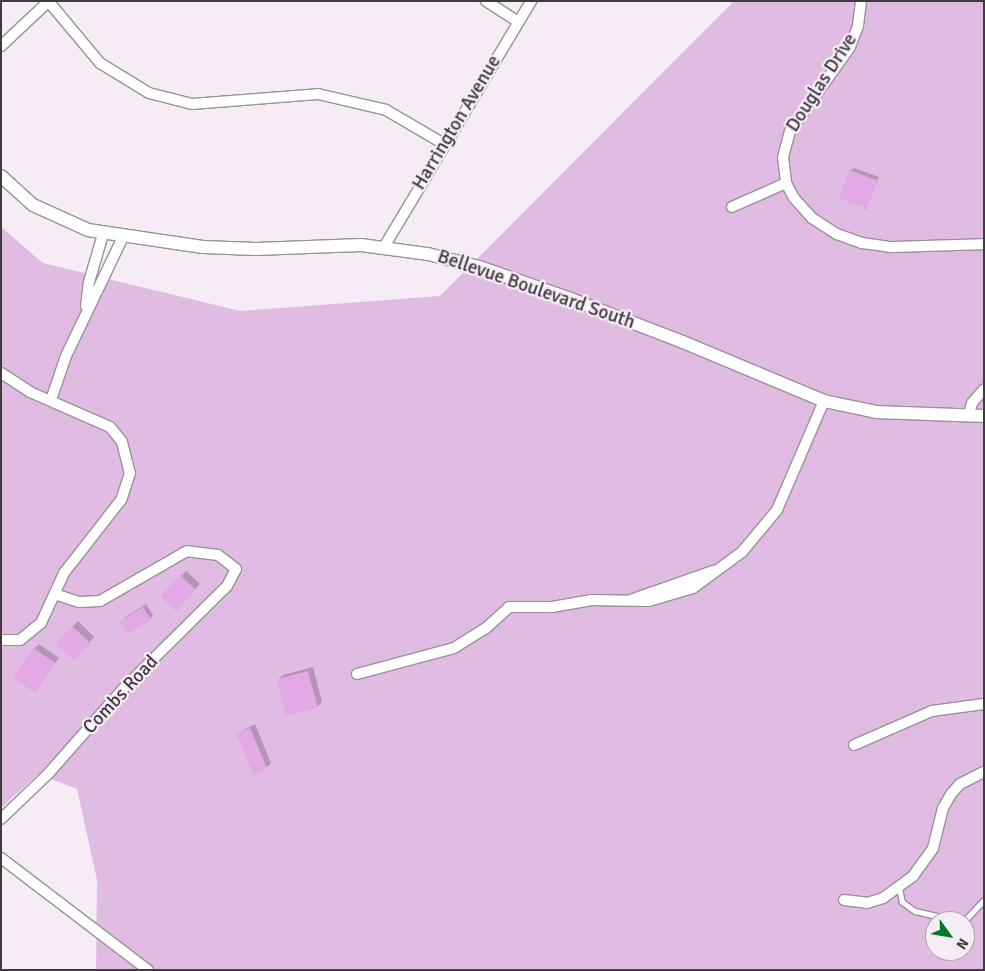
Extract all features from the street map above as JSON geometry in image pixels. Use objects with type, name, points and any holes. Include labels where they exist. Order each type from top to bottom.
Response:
[{"type":"street","points":[[486,1],[518,22]]},
{"type":"street","name":"Harrington Avenue","points":[[384,247],[531,1]]},
{"type":"street","name":"Douglas Drive","points":[[861,1],[858,26],[850,47],[790,131],[784,157],[786,184],[794,198],[812,218],[836,234],[862,243],[890,247],[984,244]]},
{"type":"street","points":[[1,46],[49,2],[100,63],[149,93],[192,104],[318,94],[386,110],[444,144]]},
{"type":"street","name":"Bellevue Boulevard South","points":[[1,176],[22,196],[46,213],[74,226],[103,234],[232,249],[334,244],[384,247],[454,260],[571,299],[683,342],[824,401],[876,412],[984,416]]},
{"type":"street","points":[[732,207],[786,184]]},
{"type":"street","points":[[86,314],[89,282],[99,257],[103,234]]},
{"type":"street","points":[[51,400],[86,314],[122,237]]},
{"type":"street","points":[[1,373],[51,400],[110,426],[122,442],[130,473],[121,500],[70,565],[35,631],[20,640],[1,640]]},
{"type":"street","points":[[969,414],[972,403],[984,389]]},
{"type":"street","points":[[357,674],[454,648],[486,628],[509,607],[562,607],[590,600],[627,601],[719,570],[754,540],[777,510],[824,401]]},
{"type":"street","name":"Combs Road","points":[[1,818],[48,774],[123,689],[227,586],[236,569],[218,555],[187,551],[100,601],[79,602],[54,594]]},
{"type":"street","points":[[854,745],[932,711],[984,704]]},
{"type":"street","points":[[844,900],[867,903],[899,888],[924,865],[933,848],[943,808],[950,794],[960,784],[984,772]]},
{"type":"street","points":[[1,858],[148,970]]},
{"type":"lane","points":[[899,888],[902,902],[916,911],[946,918],[966,919],[984,900]]},
{"type":"shaded area","points":[[734,1],[984,1],[984,970],[96,970],[97,880],[77,789],[38,774],[1,808],[1,227],[43,263],[240,311],[440,296]]},
{"type":"building","points":[[849,170],[877,180],[867,208],[839,198]]},
{"type":"building","points":[[180,575],[196,590],[176,611],[160,596]]},
{"type":"building","points":[[143,607],[151,620],[127,635],[119,622]]},
{"type":"building","points":[[72,626],[90,643],[74,661],[56,644]]},
{"type":"building","points":[[33,648],[55,663],[35,693],[13,678]]},
{"type":"building","points":[[308,671],[318,708],[286,716],[276,680]]},
{"type":"building","points":[[250,728],[267,769],[253,774],[236,734]]}]
